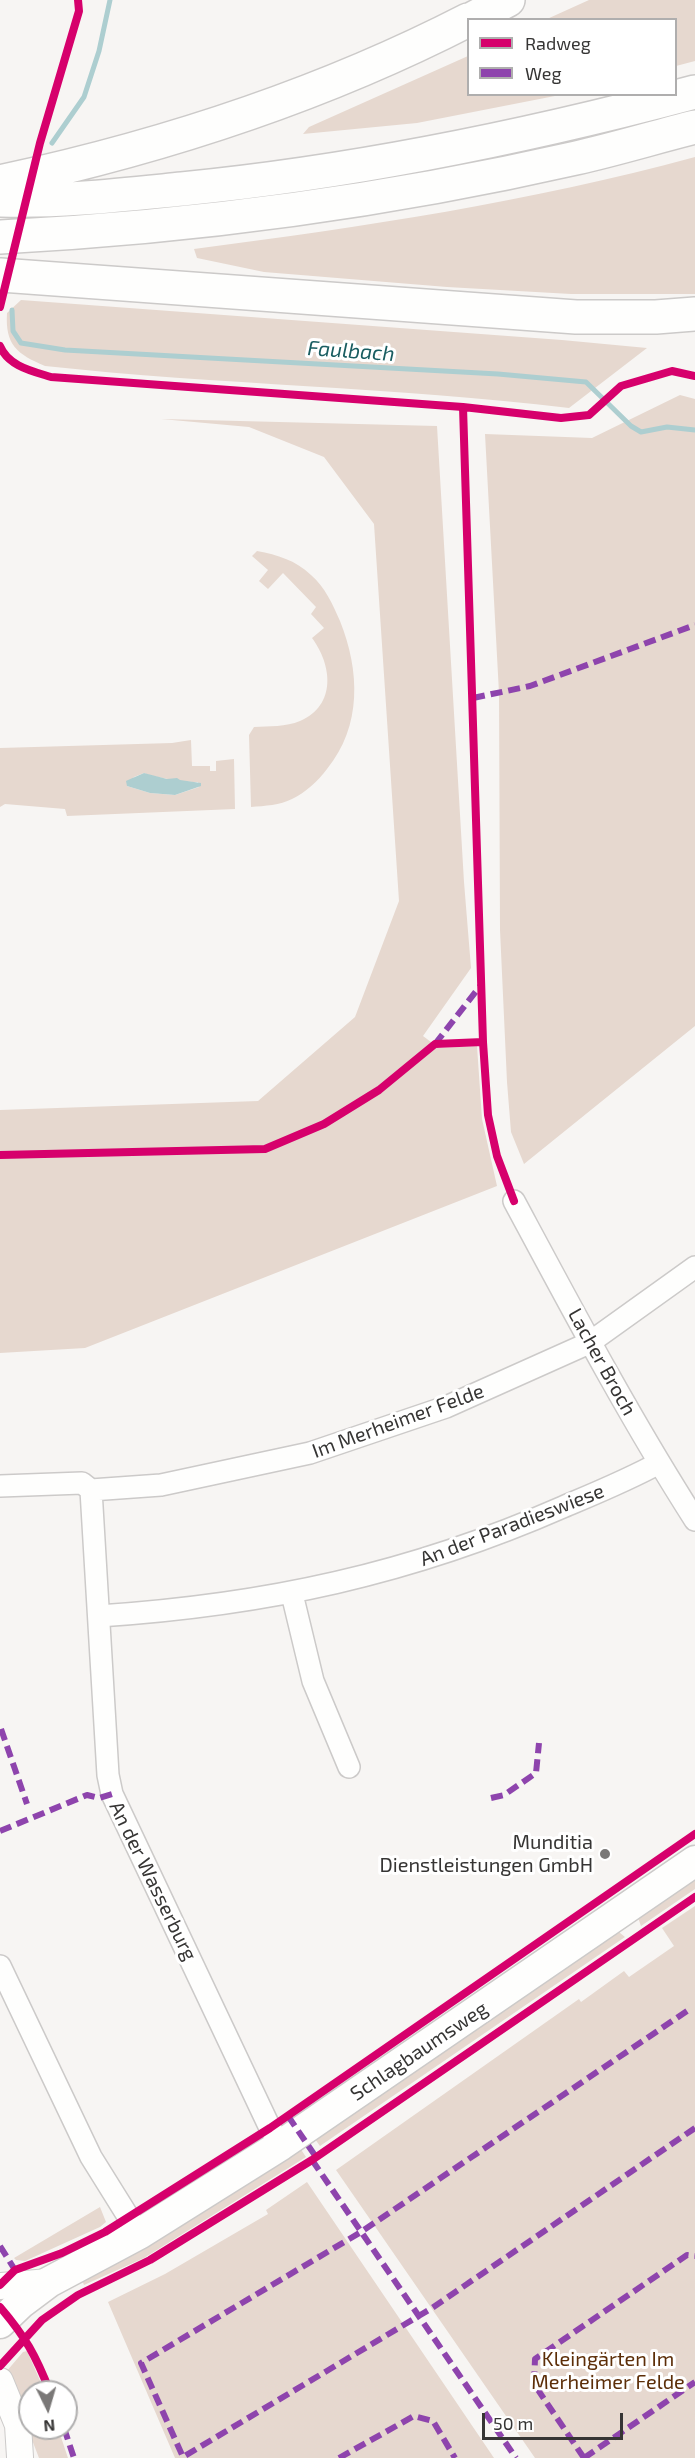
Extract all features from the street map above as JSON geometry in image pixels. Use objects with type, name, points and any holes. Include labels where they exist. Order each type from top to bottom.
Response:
[{"type":"highway","points":[[473,18],[508,0]]},
{"type":"highway","points":[[0,182],[76,166],[236,120],[314,91],[467,21]]},
{"type":"highway","points":[[0,200],[104,197],[326,172],[411,158],[570,125],[695,92]]},
{"type":"highway","points":[[0,237],[210,219],[331,204],[567,160],[695,127]]},
{"type":"highway","points":[[0,275],[576,317],[656,317],[695,314]]},
{"type":"highway","points":[[576,317],[695,337]]},
{"type":"main road","name":"Schlagbaumsweg","points":[[0,2323],[21,2303],[49,2282],[139,2234],[281,2145],[695,1861]]},
{"type":"street","name":"Lacher Broch","points":[[514,1201],[589,1343],[658,1463],[695,1520]]},
{"type":"street","name":"Im Merheimer Felde","points":[[0,1486],[82,1483],[91,1490],[161,1485],[326,1449],[446,1407],[589,1343],[695,1267]]},
{"type":"street","name":"An der Paradieswiese","points":[[99,1616],[177,1611],[292,1594],[377,1574],[473,1544],[634,1477],[658,1463]]},
{"type":"street","name":"An der Wasserburg","points":[[91,1490],[108,1775],[114,1802],[270,2128],[281,2145]]},
{"type":"street","points":[[292,1594],[313,1681],[349,1767]]},
{"type":"street","points":[[0,1966],[91,2157],[139,2234]]},
{"type":"street","points":[[0,2286],[49,2282]]},
{"type":"street","points":[[0,2381],[18,2426],[20,2458]]},
{"type":"street","points":[[0,2425],[20,2458]]},
{"type":"green space","points":[[589,0],[695,0],[695,61],[677,66],[677,18],[549,18]]},
{"type":"green space","points":[[467,56],[467,96],[555,96],[417,123],[303,134],[309,127]]},
{"type":"green space","points":[[695,157],[695,294],[571,294],[447,287],[264,272],[197,258],[194,249],[446,212],[571,187]]},
{"type":"green space","points":[[21,300],[647,348],[569,408],[438,395],[176,378],[45,366],[27,357],[11,341],[7,324],[7,313]]},
{"type":"green space","points":[[680,395],[695,399],[695,1026],[524,1164],[511,1132],[507,1082],[500,930],[499,693],[485,434],[592,438]]},
{"type":"green space","points":[[161,419],[437,426],[471,968],[423,1036],[439,1048],[477,1046],[482,1119],[497,1186],[85,1348],[0,1353],[0,1110],[258,1101],[355,1017],[399,901],[374,524],[324,457],[249,427]]},
{"type":"green space","points":[[257,551],[279,556],[299,565],[316,580],[324,591],[347,640],[354,678],[354,698],[347,735],[320,778],[302,793],[287,801],[251,807],[249,735],[254,727],[289,724],[312,714],[325,695],[327,684],[324,660],[312,638],[324,628],[311,614],[316,607],[283,573],[268,589],[259,581],[268,570],[252,556]]},
{"type":"green space","points":[[191,740],[192,766],[210,766],[210,771],[216,771],[216,761],[234,759],[235,809],[67,816],[65,809],[5,804],[0,807],[0,748],[172,743]],"holes":[[[144,773],[179,781],[198,782],[199,787],[175,795],[150,793],[127,786],[134,777]]]},
{"type":"green space","points":[[695,1872],[695,1889],[641,1926],[636,1912]]},
{"type":"green space","name":"Kleingärten Im Merheimer Felde","points":[[695,1906],[695,2458],[535,2458],[336,2170],[579,1999],[581,2002],[624,1971],[629,1977],[674,1946],[662,1928]]},
{"type":"green space","points":[[614,1928],[625,1937],[320,2146],[312,2135]]},
{"type":"green space","points":[[298,2145],[306,2157],[144,2258],[84,2285],[82,2280]]},
{"type":"green space","points":[[307,2182],[494,2458],[175,2458],[108,2302],[165,2274],[268,2214],[266,2210]]},
{"type":"green space","points":[[100,2207],[106,2222],[100,2227],[25,2261],[14,2258]]},
{"type":"green space","points":[[27,2351],[40,2380],[18,2380],[18,2403],[6,2372],[23,2352]]},
{"type":"green space","points":[[32,2440],[62,2440],[68,2458],[39,2458]]},
{"type":"water","points":[[144,773],[167,779],[177,778],[201,783],[201,786],[175,795],[150,793],[127,786],[126,781]]},
{"type":"waterway","name":"Faulbach","points":[[52,143],[84,97],[99,51],[110,0]]},
{"type":"waterway","name":"Faulbach","points":[[12,310],[13,331],[21,343],[65,350],[498,374],[586,382],[631,426],[641,432],[667,427],[695,430]]},
{"type":"marked path","points":[[473,698],[530,686],[695,625]]},
{"type":"marked path","points":[[435,1044],[481,985]]},
{"type":"marked path","points":[[1,1729],[27,1804]]},
{"type":"marked path","points":[[491,1798],[504,1795],[536,1773],[539,1743]]},
{"type":"marked path","points":[[0,1831],[87,1795],[99,1798],[112,1794]]},
{"type":"marked path","points":[[687,2011],[361,2232],[141,2363],[183,2457],[432,2308],[695,2128]]},
{"type":"marked path","points":[[288,2116],[316,2157]]},
{"type":"marked path","points":[[312,2160],[516,2458]]},
{"type":"marked path","points":[[0,2246],[15,2270]]},
{"type":"marked path","points":[[584,2458],[534,2384],[535,2359],[687,2255],[695,2256]]},
{"type":"marked path","points":[[584,2458],[695,2382]]},
{"type":"marked path","points":[[339,2458],[414,2416],[433,2421],[455,2458]]},
{"type":"marked path","points":[[68,2440],[74,2458]]},
{"type":"cycle path","points":[[0,307],[40,143],[79,11],[78,0]]},
{"type":"cycle path","points":[[0,346],[15,363],[51,377],[463,407],[561,418],[589,415],[621,386],[672,371],[695,376]]},
{"type":"cycle path","points":[[463,407],[483,1042],[488,1115],[497,1156],[514,1201]]},
{"type":"cycle path","points":[[0,1155],[265,1149],[324,1124],[379,1090],[435,1044],[483,1042]]},
{"type":"cycle path","points":[[0,2285],[15,2270],[62,2253],[105,2232],[270,2128],[695,1834]]},
{"type":"cycle path","points":[[0,2366],[42,2320],[78,2295],[150,2260],[312,2160],[695,1897]]},
{"type":"cycle path","points":[[0,2307],[29,2347],[45,2380]]},
{"type":"place","name":"Munditia Dienstleistungen GmbH","points":[[605,1854]]}]
